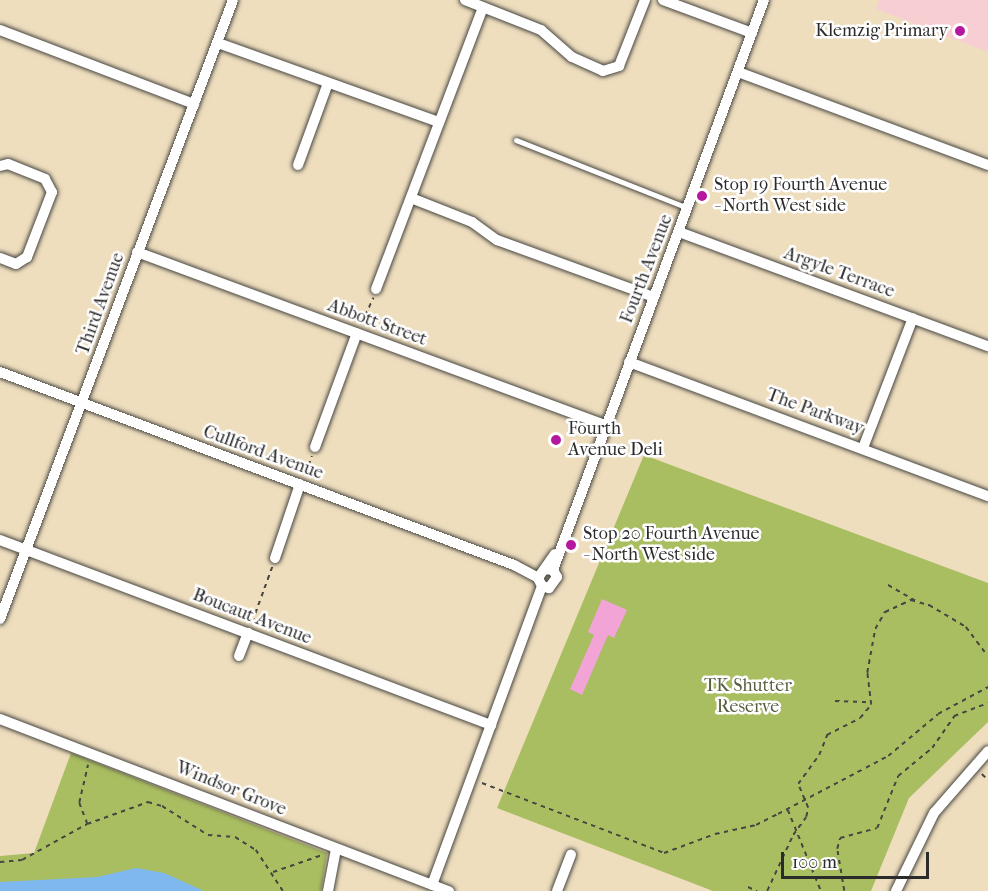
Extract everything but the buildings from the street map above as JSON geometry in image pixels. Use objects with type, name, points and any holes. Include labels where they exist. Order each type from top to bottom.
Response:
[{"type":"street","name":"Third Avenue","points":[[0,619],[233,0]]},
{"type":"street","points":[[465,0],[541,30],[572,57],[603,71],[619,66],[645,0]]},
{"type":"street","points":[[663,0],[752,33]]},
{"type":"street","name":"Fourth Avenue","points":[[432,885],[545,577],[558,549],[679,232],[764,0]]},
{"type":"street","points":[[376,289],[483,8]]},
{"type":"street","points":[[0,30],[194,104]]},
{"type":"street","points":[[218,44],[439,122]]},
{"type":"street","points":[[738,72],[988,165]]},
{"type":"street","points":[[298,165],[328,83]]},
{"type":"street","points":[[0,166],[8,164],[45,179],[52,192],[27,257],[16,264],[0,258]]},
{"type":"street","points":[[411,198],[472,222],[497,240],[654,297]]},
{"type":"street","name":"Argyle Terrace","points":[[679,232],[988,346]]},
{"type":"street","name":"Abbott Street","points":[[137,252],[604,425]]},
{"type":"street","points":[[863,447],[913,318]]},
{"type":"street","points":[[315,447],[357,333]]},
{"type":"street","name":"The Parkway","points":[[629,362],[863,447],[988,496]]},
{"type":"street","name":"Cullford Avenue","points":[[0,372],[545,577]]},
{"type":"street","points":[[275,558],[300,484]]},
{"type":"street","name":"Boucaut Avenue","points":[[0,540],[491,725]]},
{"type":"street","points":[[239,656],[248,633]]},
{"type":"street","name":"Windsor Grove","points":[[0,718],[91,751],[336,849],[449,891]]},
{"type":"street","points":[[896,891],[934,813],[988,752]]},
{"type":"street","points":[[328,891],[336,849]]},
{"type":"street","points":[[557,891],[571,855]]},
{"type":"lane","points":[[516,140],[688,208]]},
{"type":"path","points":[[357,333],[376,289]]},
{"type":"path","points":[[300,484],[315,447]]},
{"type":"path","points":[[248,633],[275,558]]},
{"type":"path","points":[[888,585],[966,627],[988,656]]},
{"type":"path","points":[[767,891],[796,830],[807,817],[804,798],[798,784],[816,760],[826,735],[866,714],[871,702],[867,673],[879,619],[895,605],[911,600],[919,602]]},
{"type":"path","points":[[471,780],[664,853],[715,834],[756,825],[888,756],[938,714],[988,687]]},
{"type":"path","points":[[835,701],[871,702]]},
{"type":"path","points":[[844,891],[837,849],[840,838],[877,828],[883,823],[889,793],[898,776],[932,748],[954,716],[988,703]]},
{"type":"path","points":[[87,824],[79,803],[91,751]]},
{"type":"path","points":[[0,862],[22,860],[87,824],[148,802],[162,806],[208,835],[235,837],[256,850],[283,891]]},
{"type":"path","points":[[787,809],[821,891]]},
{"type":"path","points":[[272,872],[336,849]]},
{"type":"path","points":[[748,887],[757,891]]},
{"type":"shaded area","name":"Klemzig Primary","points":[[879,0],[988,0],[988,52],[876,9]]},
{"type":"green space","name":"TK Shutter Reserve","points":[[644,455],[988,583],[988,722],[909,798],[871,891],[713,891],[497,808]]},
{"type":"green space","points":[[71,753],[327,853],[321,891],[0,891],[0,856],[34,853]]},
{"type":"water","points":[[136,868],[164,873],[204,891],[0,891],[0,882],[97,877]]},
{"type":"place","name":"Klemzig Primary","points":[[960,31]]},
{"type":"place","name":"Stop 19 Fourth Avenue - North West side","points":[[702,196]]},
{"type":"place","name":"Fourth Avenue Deli","points":[[556,440]]},
{"type":"place","name":"Stop 20 Fourth Avenue - North West side","points":[[571,545]]}]
